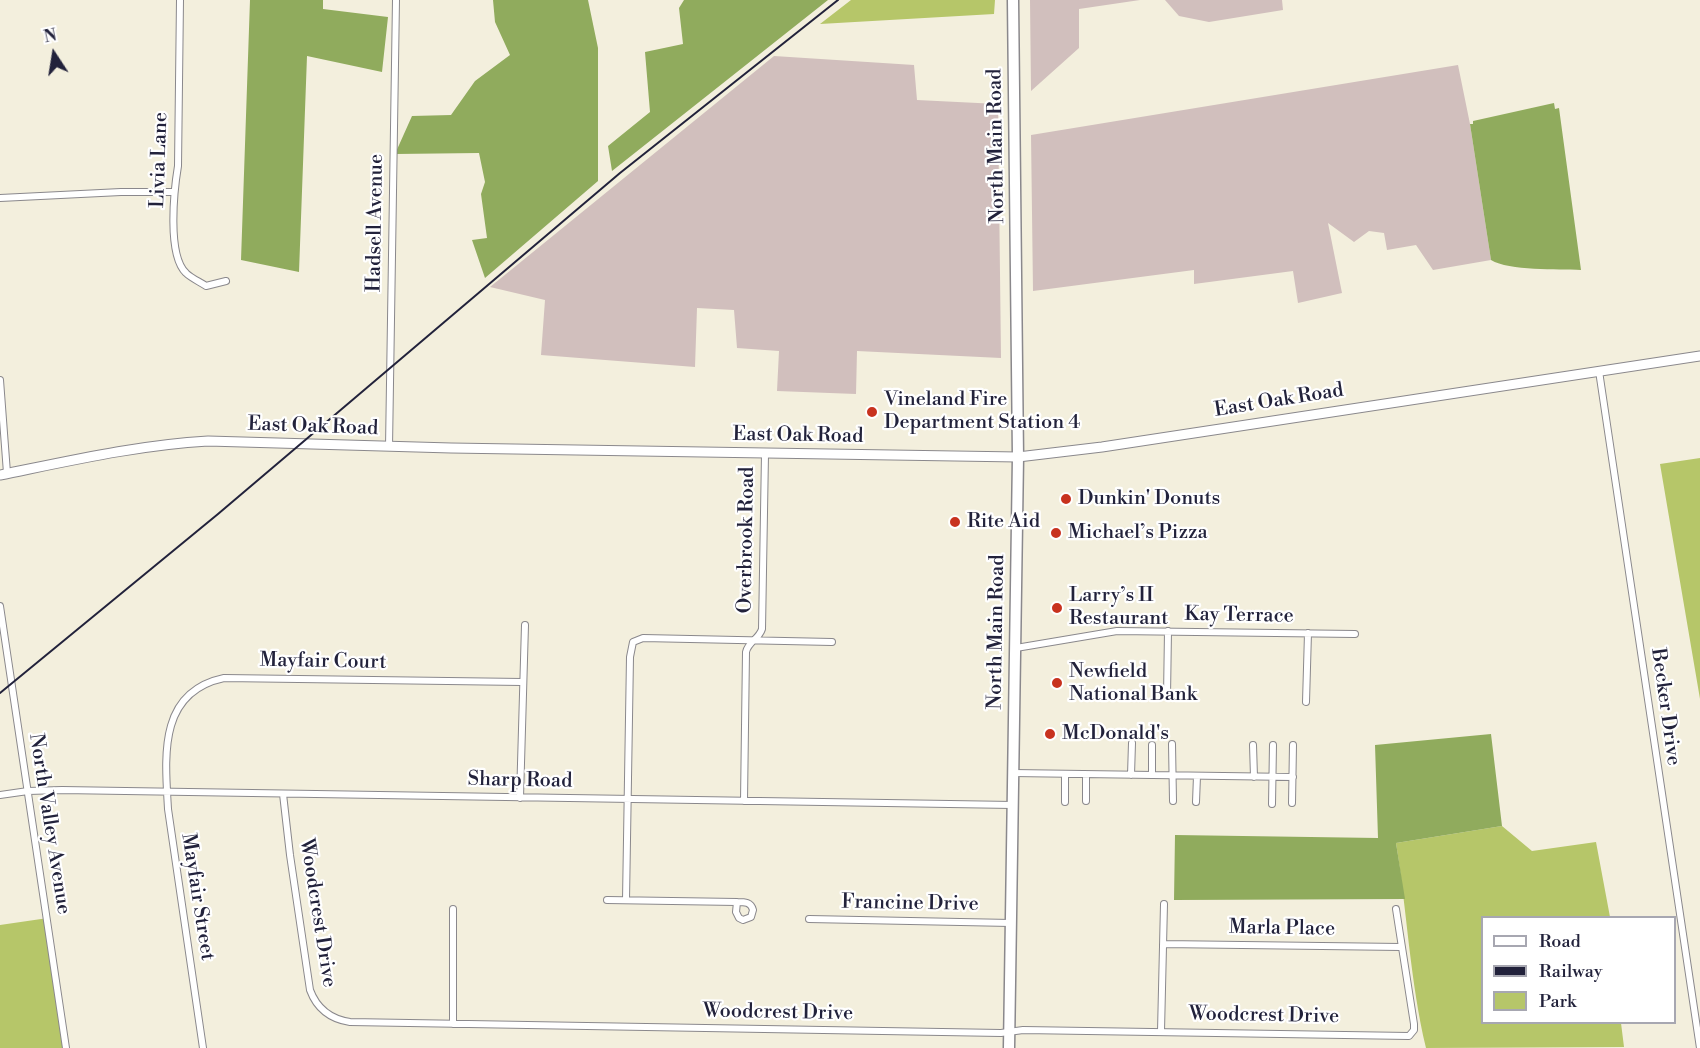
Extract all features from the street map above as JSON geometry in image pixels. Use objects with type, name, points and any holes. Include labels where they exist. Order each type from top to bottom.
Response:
[{"type":"main road","name":"North Main Road","points":[[1009,1048],[1018,457],[1013,0]]},
{"type":"street","name":"Livia Lane","points":[[180,0],[178,165],[174,192],[176,254],[185,272],[206,286],[226,281]]},
{"type":"street","name":"Hadsell Avenue","points":[[389,447],[396,0]]},
{"type":"street","points":[[0,198],[121,192],[174,192]]},
{"type":"street","name":"East Oak Road","points":[[3,474],[172,443],[208,441],[389,447],[1018,457],[1102,447],[1700,356]]},
{"type":"street","name":"Becker Drive","points":[[1599,371],[1700,1048]]},
{"type":"street","points":[[0,380],[3,474]]},
{"type":"street","name":"Overbrook Road","points":[[744,801],[746,652],[747,647],[760,635],[762,629],[765,454]]},
{"type":"street","name":"North Valley Avenue","points":[[0,606],[66,1048]]},
{"type":"street","points":[[520,798],[525,625]]},
{"type":"street","name":"Kay Terrace","points":[[1016,648],[1117,631],[1355,634]]},
{"type":"street","points":[[1167,696],[1168,631]]},
{"type":"street","points":[[1306,702],[1308,633]]},
{"type":"street","points":[[626,900],[631,646],[637,639],[643,638],[832,642]]},
{"type":"street","name":"Mayfair Court","points":[[167,750],[169,730],[177,709],[194,691],[205,684],[225,678],[522,682]]},
{"type":"street","points":[[1131,775],[1132,743]]},
{"type":"street","points":[[1172,744],[1173,801]]},
{"type":"street","points":[[1152,745],[1152,775]]},
{"type":"street","points":[[1253,745],[1254,777]]},
{"type":"street","points":[[1272,804],[1273,745]]},
{"type":"street","points":[[1292,803],[1293,745]]},
{"type":"street","name":"Mayfair Street","points":[[167,750],[170,832],[203,1048]]},
{"type":"street","points":[[1013,773],[1293,777]]},
{"type":"street","points":[[1065,775],[1065,802]]},
{"type":"street","points":[[1086,775],[1086,801]]},
{"type":"street","points":[[1196,802],[1197,776]]},
{"type":"street","name":"Sharp Road","points":[[0,795],[28,791],[167,792],[1013,805]]},
{"type":"street","name":"Woodcrest Drive","points":[[283,794],[310,990],[316,1003],[331,1016],[350,1022],[804,1030],[1009,1031],[1023,1029],[1409,1036],[1414,1030],[1401,947]]},
{"type":"street","points":[[607,900],[737,902]]},
{"type":"street","points":[[1161,1031],[1164,904]]},
{"type":"street","points":[[453,909],[453,1024]]},
{"type":"street","points":[[1396,909],[1401,947]]},
{"type":"street","name":"Francine Drive","points":[[809,919],[1011,923]]},
{"type":"street","name":"Marla Place","points":[[1163,944],[1401,947]]},
{"type":"shaded area","points":[[1030,0],[1140,0],[1079,9],[1079,48],[1031,91]]},
{"type":"shaded area","points":[[1165,0],[1282,0],[1283,10],[1209,22],[1179,16]]},
{"type":"shaded area","points":[[774,56],[914,65],[917,100],[998,104],[1001,358],[857,351],[856,394],[777,391],[779,351],[737,348],[734,310],[697,308],[695,367],[541,355],[545,300],[490,287]]},
{"type":"shaded area","points":[[1458,65],[1470,124],[1491,260],[1433,270],[1416,245],[1387,250],[1384,233],[1369,231],[1354,242],[1328,223],[1342,293],[1298,303],[1293,271],[1194,284],[1194,270],[1033,291],[1031,135]]},
{"type":"green space","points":[[250,0],[323,0],[323,9],[388,17],[382,72],[307,56],[299,272],[241,260]]},
{"type":"green space","points":[[493,0],[588,0],[598,48],[598,181],[485,278],[472,240],[487,238],[481,194],[485,182],[479,153],[395,154],[412,116],[451,115],[475,81],[510,55],[495,22]]},
{"type":"green space","points":[[684,0],[828,0],[612,171],[608,146],[650,112],[645,52],[683,44],[679,8]]},
{"type":"green space","points":[[851,0],[995,0],[994,14],[820,24]]},
{"type":"green space","points":[[1554,103],[1555,109],[1559,108],[1581,270],[1534,269],[1499,264],[1491,260],[1470,124],[1473,124],[1473,121]]},
{"type":"green space","points":[[1700,458],[1700,699],[1660,464]]},
{"type":"green space","points":[[1491,734],[1502,826],[1396,843],[1405,899],[1174,900],[1175,835],[1378,838],[1375,745]]},
{"type":"green space","points":[[1502,826],[1532,851],[1596,842],[1610,916],[1481,916],[1481,1024],[1621,1024],[1624,1047],[1426,1048],[1412,972],[1396,843]]},
{"type":"green space","points":[[48,918],[68,1048],[0,1048],[0,925]]},
{"type":"railway","points":[[0,693],[218,514],[620,173],[838,0]]},
{"type":"place","name":"Vineland Fire Department Station 4","points":[[872,412]]},
{"type":"place","name":"Dunkin' Donuts","points":[[1066,499]]},
{"type":"place","name":"Rite Aid","points":[[955,522]]},
{"type":"place","name":"Michael’s Pizza","points":[[1056,533]]},
{"type":"place","name":"Larry’s II Restaurant","points":[[1057,608]]},
{"type":"place","name":"Newfield National Bank","points":[[1057,683]]},
{"type":"place","name":"McDonald's","points":[[1050,734]]}]
